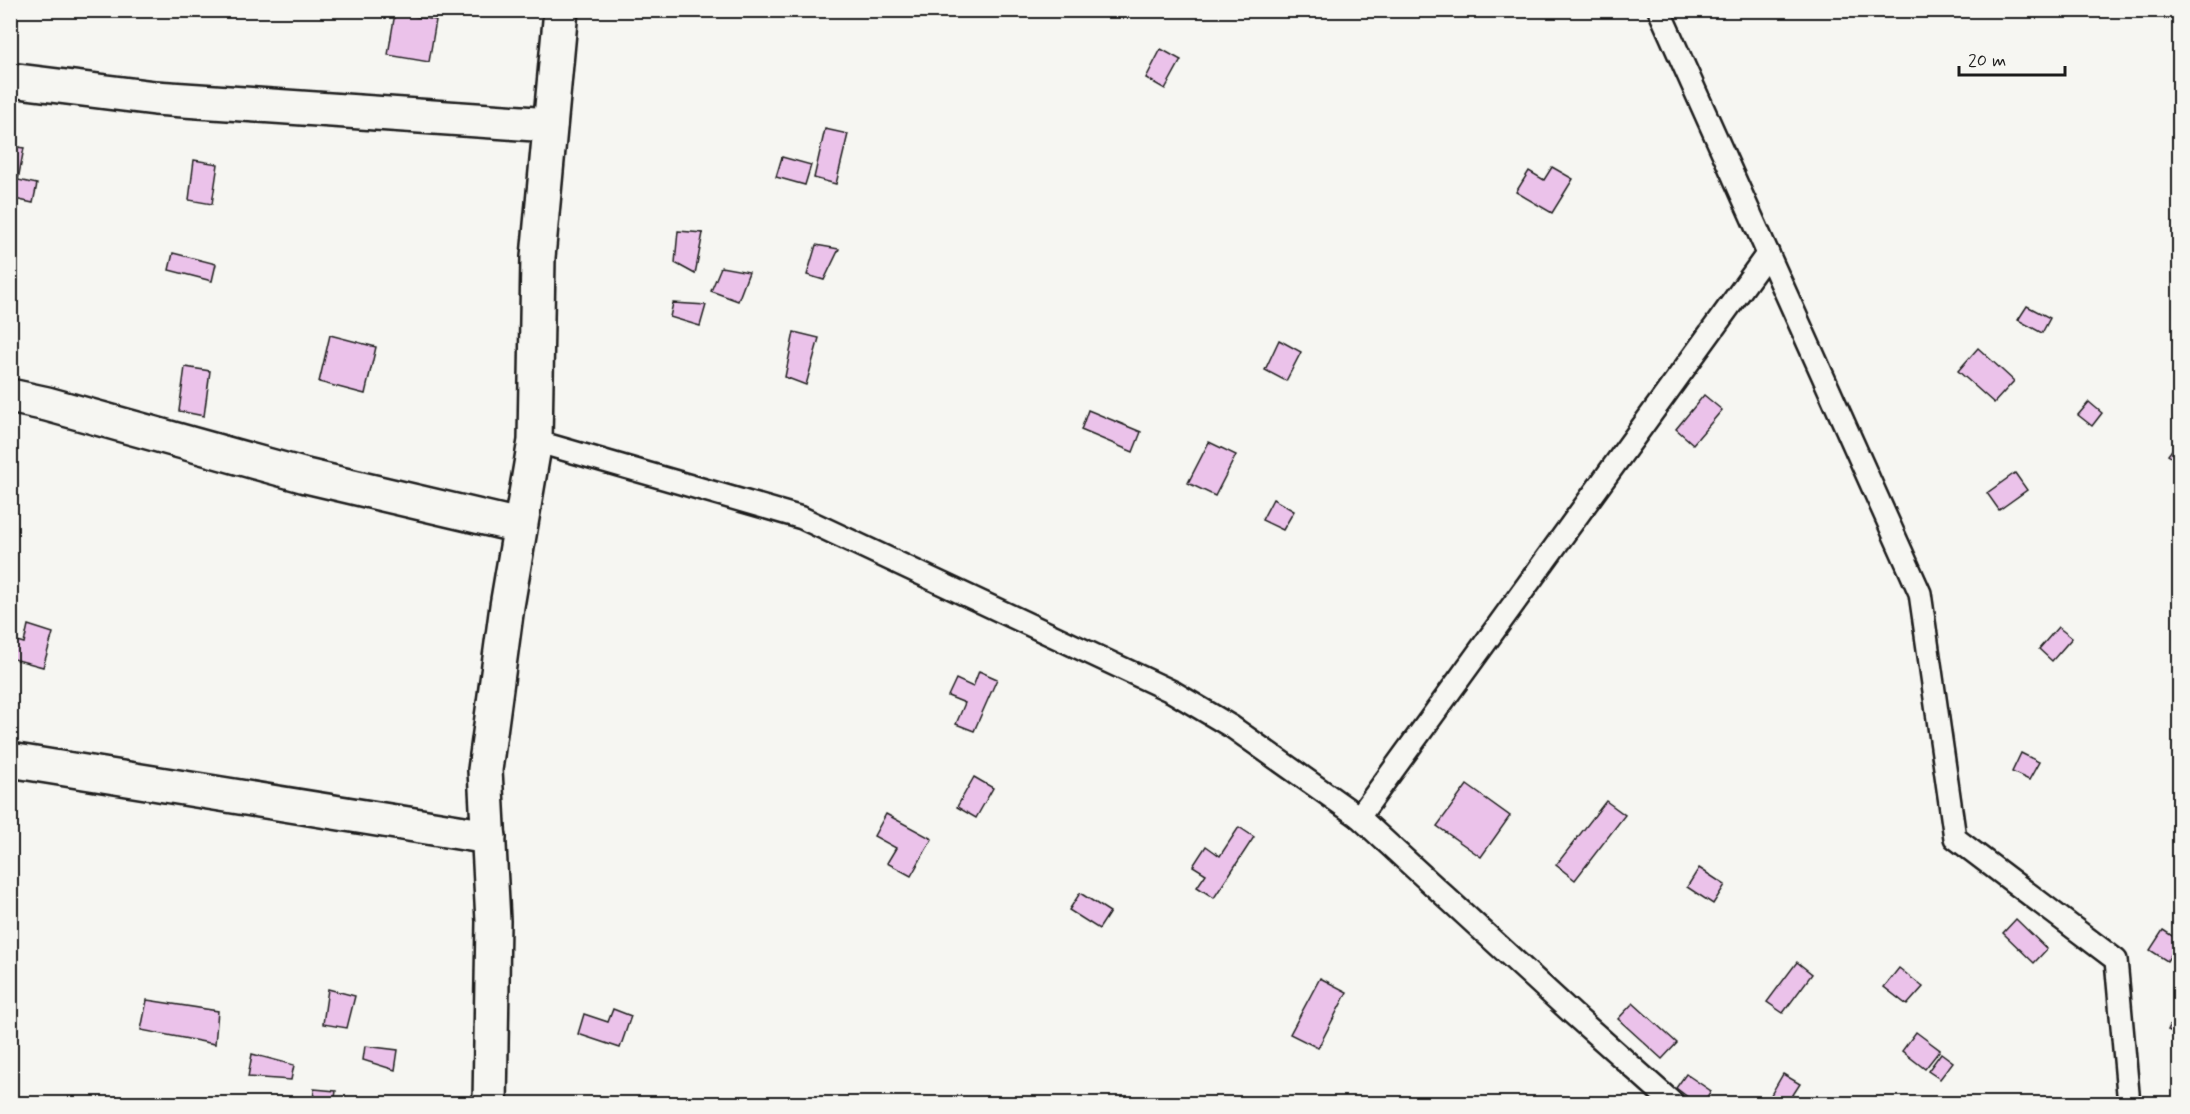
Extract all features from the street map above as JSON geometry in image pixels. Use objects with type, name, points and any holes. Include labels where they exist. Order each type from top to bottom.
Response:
[{"type":"street","points":[[490,1104],[494,921],[485,770],[519,526],[535,441],[538,257],[561,10]]},
{"type":"street","points":[[10,80],[155,98],[550,125]]},
{"type":"street","points":[[10,396],[47,404],[306,476],[519,526]]},
{"type":"street","points":[[10,760],[489,837]]},
{"type":"lane","points":[[1659,10],[1920,593],[1955,838],[2116,960],[2129,1104]]},
{"type":"lane","points":[[1359,817],[1768,254]]},
{"type":"lane","points":[[535,441],[802,518],[1173,692],[1232,727],[1359,817],[1674,1104]]},
{"type":"building","points":[[395,13],[436,20],[429,62],[388,55]]},
{"type":"building","points":[[1161,49],[1181,60],[1165,89],[1146,78]]},
{"type":"building","points":[[825,129],[848,134],[836,184],[814,178]]},
{"type":"building","points":[[10,146],[24,148],[18,180],[37,184],[33,203],[10,198]]},
{"type":"building","points":[[782,157],[811,165],[805,185],[776,177]]},
{"type":"building","points":[[194,160],[218,164],[212,204],[189,200]]},
{"type":"building","points":[[1552,167],[1573,179],[1552,213],[1516,192],[1529,171],[1544,180]]},
{"type":"building","points":[[678,231],[703,233],[695,274],[675,263]]},
{"type":"building","points":[[816,245],[839,249],[824,280],[807,275]]},
{"type":"building","points":[[173,253],[216,264],[212,281],[169,270]]},
{"type":"building","points":[[721,267],[749,272],[738,301],[711,291]]},
{"type":"building","points":[[673,303],[706,305],[700,326],[670,317]]},
{"type":"building","points":[[2027,306],[2050,318],[2042,333],[2018,320]]},
{"type":"building","points":[[794,332],[819,338],[806,385],[785,377]]},
{"type":"building","points":[[330,335],[376,347],[365,394],[319,382]]},
{"type":"building","points":[[1279,340],[1301,352],[1286,381],[1265,370]]},
{"type":"building","points":[[1978,348],[2014,381],[1994,403],[1958,371]]},
{"type":"building","points":[[185,367],[210,371],[204,416],[179,411]]},
{"type":"building","points":[[1704,395],[1722,410],[1693,444],[1676,429]]},
{"type":"building","points":[[2089,402],[2102,413],[2092,426],[2078,415]]},
{"type":"building","points":[[1088,410],[1141,432],[1133,452],[1081,430]]},
{"type":"building","points":[[2180,439],[2180,463],[2168,455]]},
{"type":"building","points":[[1209,442],[1236,455],[1215,496],[1188,483]]},
{"type":"building","points":[[2015,473],[2027,490],[1999,510],[1987,493]]},
{"type":"building","points":[[1273,499],[1294,511],[1283,530],[1262,520]]},
{"type":"building","points":[[28,625],[53,633],[43,667],[10,658],[10,639],[24,643]]},
{"type":"building","points":[[2058,627],[2072,638],[2052,661],[2039,649]]},
{"type":"building","points":[[979,671],[997,679],[974,731],[956,724],[965,703],[948,696],[956,679],[973,687]]},
{"type":"building","points":[[2021,753],[2039,762],[2029,780],[2012,772]]},
{"type":"building","points":[[974,777],[993,788],[976,818],[957,807]]},
{"type":"building","points":[[1467,785],[1510,816],[1481,857],[1437,826]]},
{"type":"building","points":[[1606,801],[1625,815],[1575,880],[1556,865]]},
{"type":"building","points":[[886,814],[932,839],[911,876],[887,863],[896,848],[874,836]]},
{"type":"building","points":[[1239,827],[1254,837],[1214,898],[1197,887],[1206,874],[1193,866],[1206,846],[1220,856]]},
{"type":"building","points":[[1699,868],[1725,885],[1713,904],[1687,887]]},
{"type":"building","points":[[1080,893],[1110,912],[1099,929],[1069,910]]},
{"type":"building","points":[[2016,919],[2047,949],[2034,963],[2003,933]]},
{"type":"building","points":[[2163,930],[2180,941],[2167,961],[2150,950]]},
{"type":"building","points":[[1797,962],[1812,974],[1783,1013],[1767,1002]]},
{"type":"building","points":[[1899,968],[1923,987],[1907,1005],[1884,987]]},
{"type":"building","points":[[1320,978],[1347,992],[1318,1048],[1290,1034]]},
{"type":"building","points":[[328,989],[355,996],[347,1028],[323,1024]]},
{"type":"building","points":[[147,1000],[218,1011],[215,1044],[141,1030]]},
{"type":"building","points":[[1633,1003],[1677,1043],[1662,1059],[1618,1019]]},
{"type":"building","points":[[613,1009],[631,1016],[620,1048],[578,1034],[584,1014],[608,1022]]},
{"type":"building","points":[[2176,1012],[2180,1014],[2180,1035],[2168,1030]]},
{"type":"building","points":[[1916,1032],[1940,1050],[1925,1069],[1902,1051]]},
{"type":"building","points":[[365,1046],[398,1050],[395,1070],[363,1060]]},
{"type":"building","points":[[1941,1053],[1953,1062],[1940,1079],[1928,1071]]},
{"type":"building","points":[[252,1054],[294,1065],[291,1080],[248,1077]]},
{"type":"building","points":[[1686,1074],[1711,1091],[1702,1104],[1697,1104],[1676,1088]]},
{"type":"building","points":[[1783,1074],[1800,1084],[1789,1101],[1768,1100]]},
{"type":"building","points":[[314,1089],[336,1091],[334,1104],[313,1104]]}]
